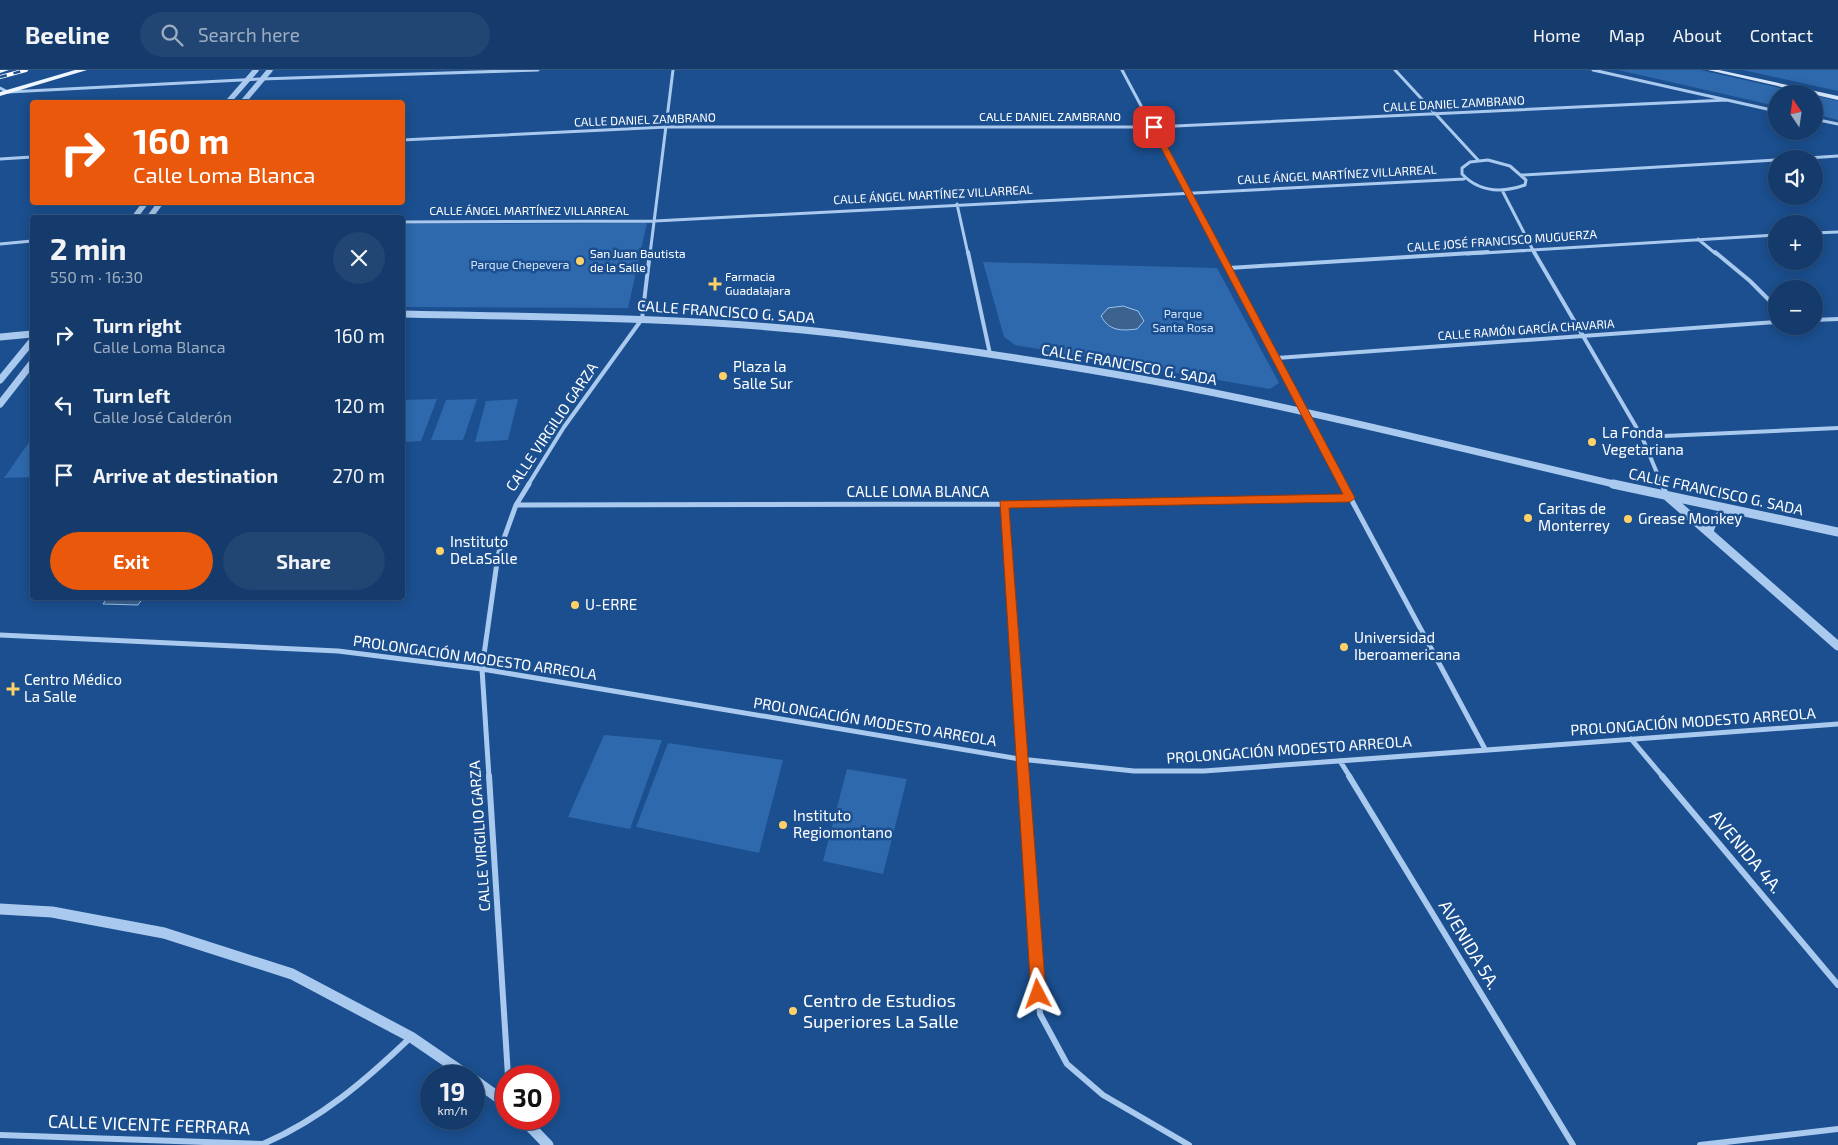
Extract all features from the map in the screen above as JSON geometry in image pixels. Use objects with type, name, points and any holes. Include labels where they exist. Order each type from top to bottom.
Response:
[{"type":"main road","points":[[0,71],[5,70]]},
{"type":"main road","points":[[0,88],[61,70]]},
{"type":"main road","points":[[0,94],[83,70]]},
{"type":"main road","points":[[1711,70],[1838,98]]},
{"type":"street","points":[[230,100],[256,70]]},
{"type":"street","points":[[244,100],[270,70]]},
{"type":"street","points":[[438,74],[440,70]]},
{"type":"street","points":[[0,88],[8,92],[262,79],[538,70]]},
{"type":"street","name":"CALLE VIRGILIO GARZA","points":[[507,1065],[482,670],[498,555],[516,505],[564,427],[642,319],[673,70]]},
{"type":"street","points":[[1122,70],[1485,750]]},
{"type":"street","points":[[1395,70],[1478,160]]},
{"type":"street","points":[[1593,70],[1768,109]]},
{"type":"street","name":"CALLE DANIEL ZAMBRANO","points":[[405,140],[666,127],[1154,127],[1727,100]]},
{"type":"street","points":[[1823,121],[1838,124]]},
{"type":"street","points":[[1823,157],[1838,156]]},
{"type":"street","points":[[0,159],[30,157]]},
{"type":"street","points":[[1478,160],[1499,162],[1510,166],[1522,175],[1526,180],[1525,185],[1517,190],[1503,192],[1487,190],[1464,179],[1460,174],[1461,168],[1471,161],[1478,160]]},
{"type":"street","points":[[1522,175],[1768,160]]},
{"type":"street","name":"CALLE ÁNGEL MARTÍNEZ VILLARREAL","points":[[405,222],[467,220],[655,221],[1464,179]]},
{"type":"street","points":[[1503,192],[1532,250],[1642,438],[1667,496],[1838,646]]},
{"type":"street","points":[[957,204],[990,354]]},
{"type":"street","points":[[1823,233],[1838,232]]},
{"type":"street","name":"CALLE JOSÉ FRANCISCO MUGUERZA","points":[[1229,268],[1768,235]]},
{"type":"street","points":[[1698,239],[1750,281],[1768,299]]},
{"type":"street","points":[[0,244],[30,241]]},
{"type":"street","name":"CALLE FRANCISCO G. SADA","points":[[405,314],[642,319],[837,334],[990,354],[1152,381],[1667,496],[1838,532]]},
{"type":"street","points":[[1823,320],[1838,319]]},
{"type":"street","name":"CALLE RAMÓN GARCÍA CHAVARIA","points":[[1277,358],[1768,323]]},
{"type":"street","points":[[0,337],[30,334]]},
{"type":"street","points":[[0,380],[30,343]]},
{"type":"street","points":[[0,404],[30,366]]},
{"type":"street","points":[[1642,438],[1838,428]]},
{"type":"street","name":"CALLE LOMA BLANCA","points":[[516,505],[1004,504],[1350,498]]},
{"type":"street","points":[[1004,504],[1020,759],[1040,1014],[1066,1064],[1103,1095],[1189,1145]]},
{"type":"street","points":[[1709,532],[1711,523],[1718,516],[1729,512],[1744,511]]},
{"type":"street","name":"PROLONGACIÓN MODESTO ARREOLA","points":[[0,635],[338,651],[482,670],[1020,759],[1134,771],[1204,771],[1838,724]]},
{"type":"street","name":"AVENIDA 4A.","points":[[1631,739],[1838,985]]},
{"type":"street","name":"AVENIDA 5A.","points":[[1340,761],[1573,1145]]},
{"type":"street","points":[[0,909],[52,912],[164,933],[292,974],[411,1037],[452,1065]]},
{"type":"street","name":"CALLE VICENTE FERRARA","points":[[0,1135],[216,1144],[263,1144],[288,1134],[322,1114],[364,1082],[411,1037]]},
{"type":"street","points":[[1700,1145],[1838,1129]]},
{"type":"street","points":[[534,1130],[548,1145]]},
{"type":"green space","points":[[1618,70],[1700,70],[1768,85],[1768,104]]},
{"type":"green space","points":[[1743,70],[1838,70],[1838,91],[1823,88],[1823,85],[1811,85]]},
{"type":"green space","points":[[1823,97],[1838,101],[1838,120],[1823,116]]},
{"type":"green space","name":"Parque Chepevera","points":[[647,223],[628,308],[405,307],[405,224]]},
{"type":"green space","name":"Parque Santa Rosa","points":[[983,262],[1217,268],[1279,383],[1270,389],[1015,345],[1004,337]]},
{"type":"green space","points":[[437,399],[421,441],[405,442],[405,400]]},
{"type":"green space","points":[[477,399],[463,440],[431,440],[446,400]]},
{"type":"green space","points":[[518,399],[508,440],[475,442],[486,401]]},
{"type":"green space","points":[[30,441],[30,477],[4,478]]},
{"type":"green space","points":[[604,735],[662,740],[630,829],[568,817]]},
{"type":"green space","points":[[668,743],[783,760],[759,853],[636,827]]},
{"type":"green space","points":[[847,769],[907,779],[883,874],[823,861]]},
{"type":"shaded area","points":[[1123,306],[1138,311],[1144,321],[1137,329],[1116,329],[1108,325],[1101,316],[1108,308]]},
{"type":"shaded area","points":[[106,600],[142,600],[138,605],[103,604]]},
{"type":"railway","points":[[0,77],[26,70]]},
{"type":"place","name":"San Juan Bautista de la Salle","points":[[580,261]]},
{"type":"place","name":"Farmacia Guadalajara","points":[[715,284]]},
{"type":"place","name":"Plaza la Salle Sur","points":[[723,376]]},
{"type":"place","name":"La Fonda Vegetariana","points":[[1592,442]]},
{"type":"place","name":"Caritas de Monterrey","points":[[1528,518]]},
{"type":"place","name":"Grease Monkey","points":[[1628,519]]},
{"type":"place","name":"Instituto DeLaSalle","points":[[440,551]]},
{"type":"place","name":"U-ERRE","points":[[575,605]]},
{"type":"place","name":"Universidad Iberoamericana","points":[[1344,647]]},
{"type":"place","name":"Centro Médico La Salle","points":[[13,689]]},
{"type":"place","name":"Instituto Regiomontano","points":[[783,825]]},
{"type":"place","name":"Centro de Estudios Superiores La Salle","points":[[793,1011]]},
{"type":"route","points":[[1038,994],[1020,759],[1004,504],[1350,498],[1154,127]]}]
